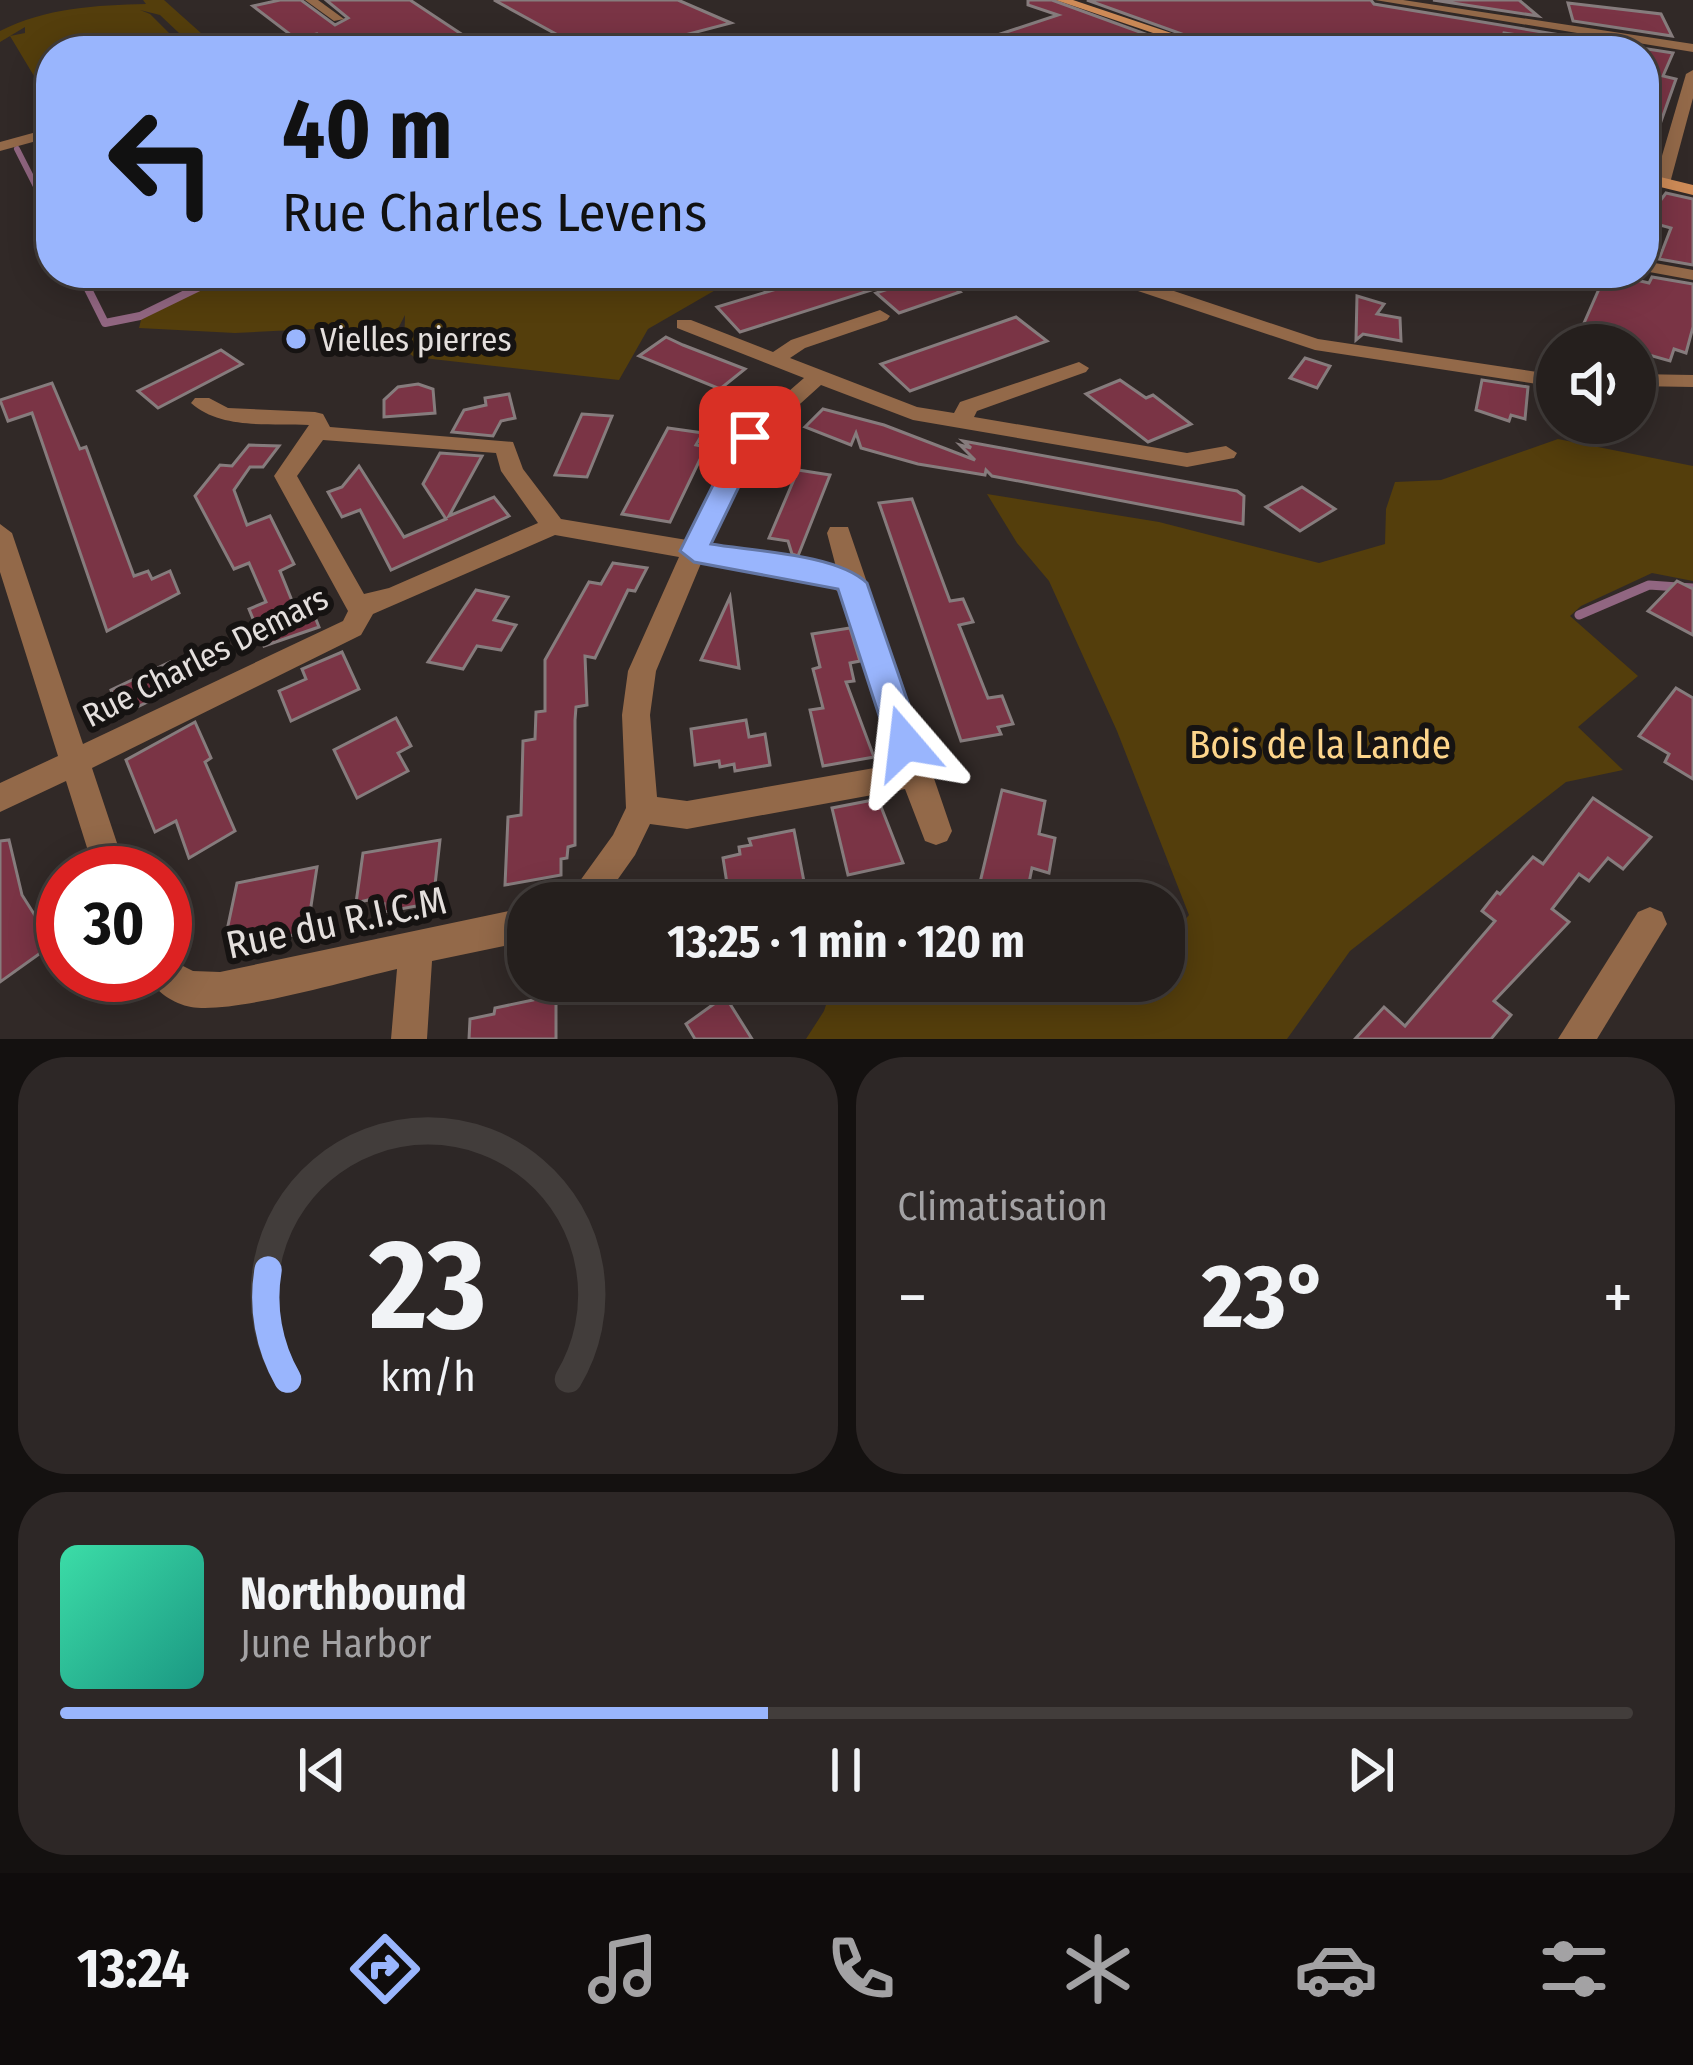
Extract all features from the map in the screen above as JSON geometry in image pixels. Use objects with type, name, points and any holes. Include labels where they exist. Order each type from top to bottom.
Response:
[{"type":"main road","points":[[1062,0],[1173,36]]},
{"type":"main road","points":[[1659,182],[1693,190]]},
{"type":"street","points":[[311,0],[338,19]]},
{"type":"street","points":[[1381,0],[1615,36]]},
{"type":"street","points":[[1659,43],[1693,48]]},
{"type":"street","points":[[1662,183],[1693,74]]},
{"type":"street","points":[[0,147],[36,136]]},
{"type":"street","points":[[1659,269],[1693,275]]},
{"type":"street","points":[[1150,288],[1315,344],[1536,379]]},
{"type":"street","points":[[775,359],[798,344],[880,316]]},
{"type":"street","points":[[685,324],[913,413],[1187,460],[1226,453]]},
{"type":"street","points":[[962,422],[968,407],[1079,368]]},
{"type":"street","points":[[597,882],[625,844],[642,809],[636,715],[642,671],[694,551],[750,437],[819,376]]},
{"type":"street","points":[[1656,381],[1693,382]]},
{"type":"street","points":[[202,403],[224,414],[315,419],[320,426],[317,433],[505,447],[512,470],[554,526],[826,573],[856,591]]},
{"type":"street","name":"Rue Charles Demars","points":[[317,433],[285,476],[351,598],[364,605],[398,595],[554,526]]},
{"type":"street","points":[[839,533],[936,831]]},
{"type":"street","points":[[1,541],[101,846]]},
{"type":"street","name":"Rue Charles Demars","points":[[0,799],[352,628],[364,605]]},
{"type":"street","points":[[642,809],[687,815],[915,774]]},
{"type":"street","points":[[1576,1039],[1650,924]]},
{"type":"street","name":"Rue du R.I.C.M","points":[[192,989],[220,990],[507,929]]},
{"type":"street","points":[[409,1039],[416,949]]},
{"type":"green space","points":[[164,0],[204,36],[182,36],[160,15],[140,10],[172,36],[36,36],[36,79],[10,36],[0,42],[0,31],[53,13]]},
{"type":"green space","points":[[197,288],[719,288],[648,329],[619,380],[414,357],[404,349],[405,315],[384,356],[354,353],[333,328],[235,333],[139,328],[142,316]]},
{"type":"green space","name":"Bois de la Lande","points":[[1544,444],[1583,444],[1693,466],[1693,581],[1652,573],[1581,606],[1570,616],[1638,676],[1578,727],[1623,770],[1566,782],[1350,951],[1287,1039],[806,1039],[827,1002],[1185,1002],[1185,920],[1189,915],[1185,882],[1176,882],[1117,731],[1049,581],[1017,543],[987,494],[1159,522],[1319,563],[1385,544],[1386,509],[1395,482],[1441,480]]},
{"type":"building","points":[[301,0],[335,25],[348,18],[326,0],[410,0],[464,36],[292,36],[253,6]]},
{"type":"building","points":[[494,0],[678,0],[731,23],[681,36],[560,36]]},
{"type":"building","points":[[1028,0],[1052,0],[1151,36],[994,36],[1058,15],[1028,5]]},
{"type":"building","points":[[1087,0],[1371,0],[1561,36],[1504,33],[1187,36]]},
{"type":"building","points":[[1433,0],[1519,0],[1538,16]]},
{"type":"building","points":[[1568,3],[1661,14],[1672,36],[1573,21]]},
{"type":"building","points":[[1659,51],[1673,53],[1663,76],[1676,79],[1659,127]]},
{"type":"building","points":[[1666,193],[1693,199],[1693,265],[1659,259],[1671,228],[1659,225],[1659,202]]},
{"type":"building","points":[[1659,278],[1693,284],[1693,327],[1686,353],[1674,349],[1670,361],[1656,357],[1656,324],[1584,324],[1599,288],[1659,288]]},
{"type":"building","points":[[780,288],[878,288],[740,332],[717,307]]},
{"type":"building","points":[[891,288],[955,288],[960,292],[899,313],[876,293]]},
{"type":"building","points":[[1357,296],[1384,304],[1377,314],[1400,318],[1401,341],[1363,334],[1356,340]]},
{"type":"building","points":[[1016,317],[1047,341],[910,391],[881,364]]},
{"type":"building","points":[[666,337],[745,369],[720,389],[639,356]]},
{"type":"building","points":[[221,350],[242,364],[158,408],[138,391]]},
{"type":"building","points":[[1305,358],[1330,366],[1317,388],[1290,378]]},
{"type":"building","points":[[1120,380],[1146,398],[1153,395],[1191,424],[1148,442],[1086,394]]},
{"type":"building","points":[[1482,380],[1528,387],[1525,419],[1511,415],[1509,421],[1476,410]]},
{"type":"building","points":[[52,383],[80,449],[86,447],[134,576],[148,571],[152,579],[170,571],[179,593],[107,631],[32,413],[8,421],[0,400]]},
{"type":"building","points":[[418,384],[433,389],[435,413],[384,417],[384,400],[398,387]]},
{"type":"building","points":[[509,394],[515,418],[501,421],[493,436],[452,432],[464,410],[486,405],[485,398]]},
{"type":"building","points":[[823,409],[884,425],[975,460],[960,445],[971,448],[963,441],[1237,491],[1244,496],[1243,524],[992,476],[986,470],[985,475],[918,464],[861,448],[856,433],[851,445],[805,427]]},
{"type":"building","points":[[582,414],[612,416],[587,477],[555,475]]},
{"type":"building","points":[[668,428],[703,433],[696,445],[706,447],[670,522],[622,514]]},
{"type":"building","points":[[249,445],[279,446],[263,467],[250,467],[234,490],[247,525],[270,516],[294,564],[280,571],[299,618],[313,612],[319,627],[264,646],[249,609],[266,602],[249,563],[234,569],[195,496],[220,465],[232,466]]},
{"type":"building","points":[[440,453],[482,456],[449,516],[494,497],[509,516],[391,570],[360,510],[342,517],[328,492],[342,487],[359,466],[404,537],[446,519],[423,484]]},
{"type":"building","points":[[798,470],[830,475],[798,556],[792,554],[788,541],[769,538]]},
{"type":"building","points":[[1302,487],[1335,509],[1300,531],[1266,507]]},
{"type":"building","points":[[912,499],[950,601],[963,599],[973,622],[959,625],[988,698],[1002,696],[1013,724],[998,727],[1001,734],[961,741],[879,503]]},
{"type":"building","points":[[613,563],[647,568],[635,591],[628,590],[595,658],[585,656],[587,705],[576,707],[575,720],[575,845],[561,859],[561,875],[505,885],[508,817],[521,815],[523,741],[535,739],[536,712],[545,711],[545,660],[589,582],[601,584]]},
{"type":"building","points":[[1677,581],[1693,589],[1693,635],[1648,611]]},
{"type":"building","points":[[476,590],[508,597],[494,620],[516,625],[501,650],[477,646],[463,669],[428,662]]},
{"type":"building","points":[[730,597],[739,668],[701,660]]},
{"type":"building","points":[[850,628],[860,661],[850,663],[854,681],[846,682],[874,757],[823,766],[810,710],[823,708],[813,669],[820,667],[812,634]]},
{"type":"building","points":[[342,652],[359,689],[291,721],[279,691],[306,679],[302,669]]},
{"type":"building","points":[[170,662],[180,686],[121,715],[111,690]]},
{"type":"building","points":[[1676,688],[1693,698],[1693,779],[1665,762],[1669,754],[1639,736]]},
{"type":"building","points":[[396,718],[411,746],[398,753],[408,771],[357,798],[334,750]]},
{"type":"building","points":[[746,720],[749,737],[765,734],[770,765],[735,771],[734,764],[720,767],[719,761],[695,765],[691,729]]},
{"type":"building","points":[[195,722],[211,758],[205,762],[235,831],[192,856],[192,846],[185,846],[176,821],[155,832],[126,760]]},
{"type":"building","points":[[1002,790],[1045,801],[1039,834],[1055,838],[1049,873],[1032,868],[1029,882],[980,882]]},
{"type":"building","points":[[1593,798],[1651,837],[1623,869],[1608,858],[1589,881],[1579,874],[1552,909],[1569,922],[1494,1001],[1511,1015],[1491,1039],[1355,1039],[1384,1007],[1405,1026],[1495,921],[1482,911],[1497,892],[1533,857],[1543,864]]},
{"type":"building","points":[[878,799],[903,863],[848,875],[832,808]]},
{"type":"building","points":[[794,830],[804,882],[727,882],[723,858],[740,854],[739,847],[751,845],[749,839]]},
{"type":"building","points":[[9,840],[22,895],[36,917],[36,956],[0,982],[0,841]]},
{"type":"building","points":[[440,840],[433,903],[384,912],[384,904],[372,906],[372,899],[356,903],[363,853]]},
{"type":"building","points":[[317,867],[307,932],[256,943],[258,935],[243,937],[245,931],[226,935],[237,883]]},
{"type":"building","points":[[556,1002],[556,1039],[469,1039],[470,1019],[494,1014],[495,1008]]},
{"type":"building","points":[[717,1002],[729,1002],[752,1039],[695,1039],[686,1024]]},
{"type":"waterway","points":[[17,149],[36,186]]},
{"type":"waterway","points":[[88,288],[105,323],[140,316],[197,288]]},
{"type":"waterway","points":[[1579,615],[1649,585],[1693,588]]},
{"type":"place","name":"Vielles pierres","points":[[296,339]]},
{"type":"route","points":[[750,437],[694,551],[826,573],[848,582],[856,591],[905,743]]}]
